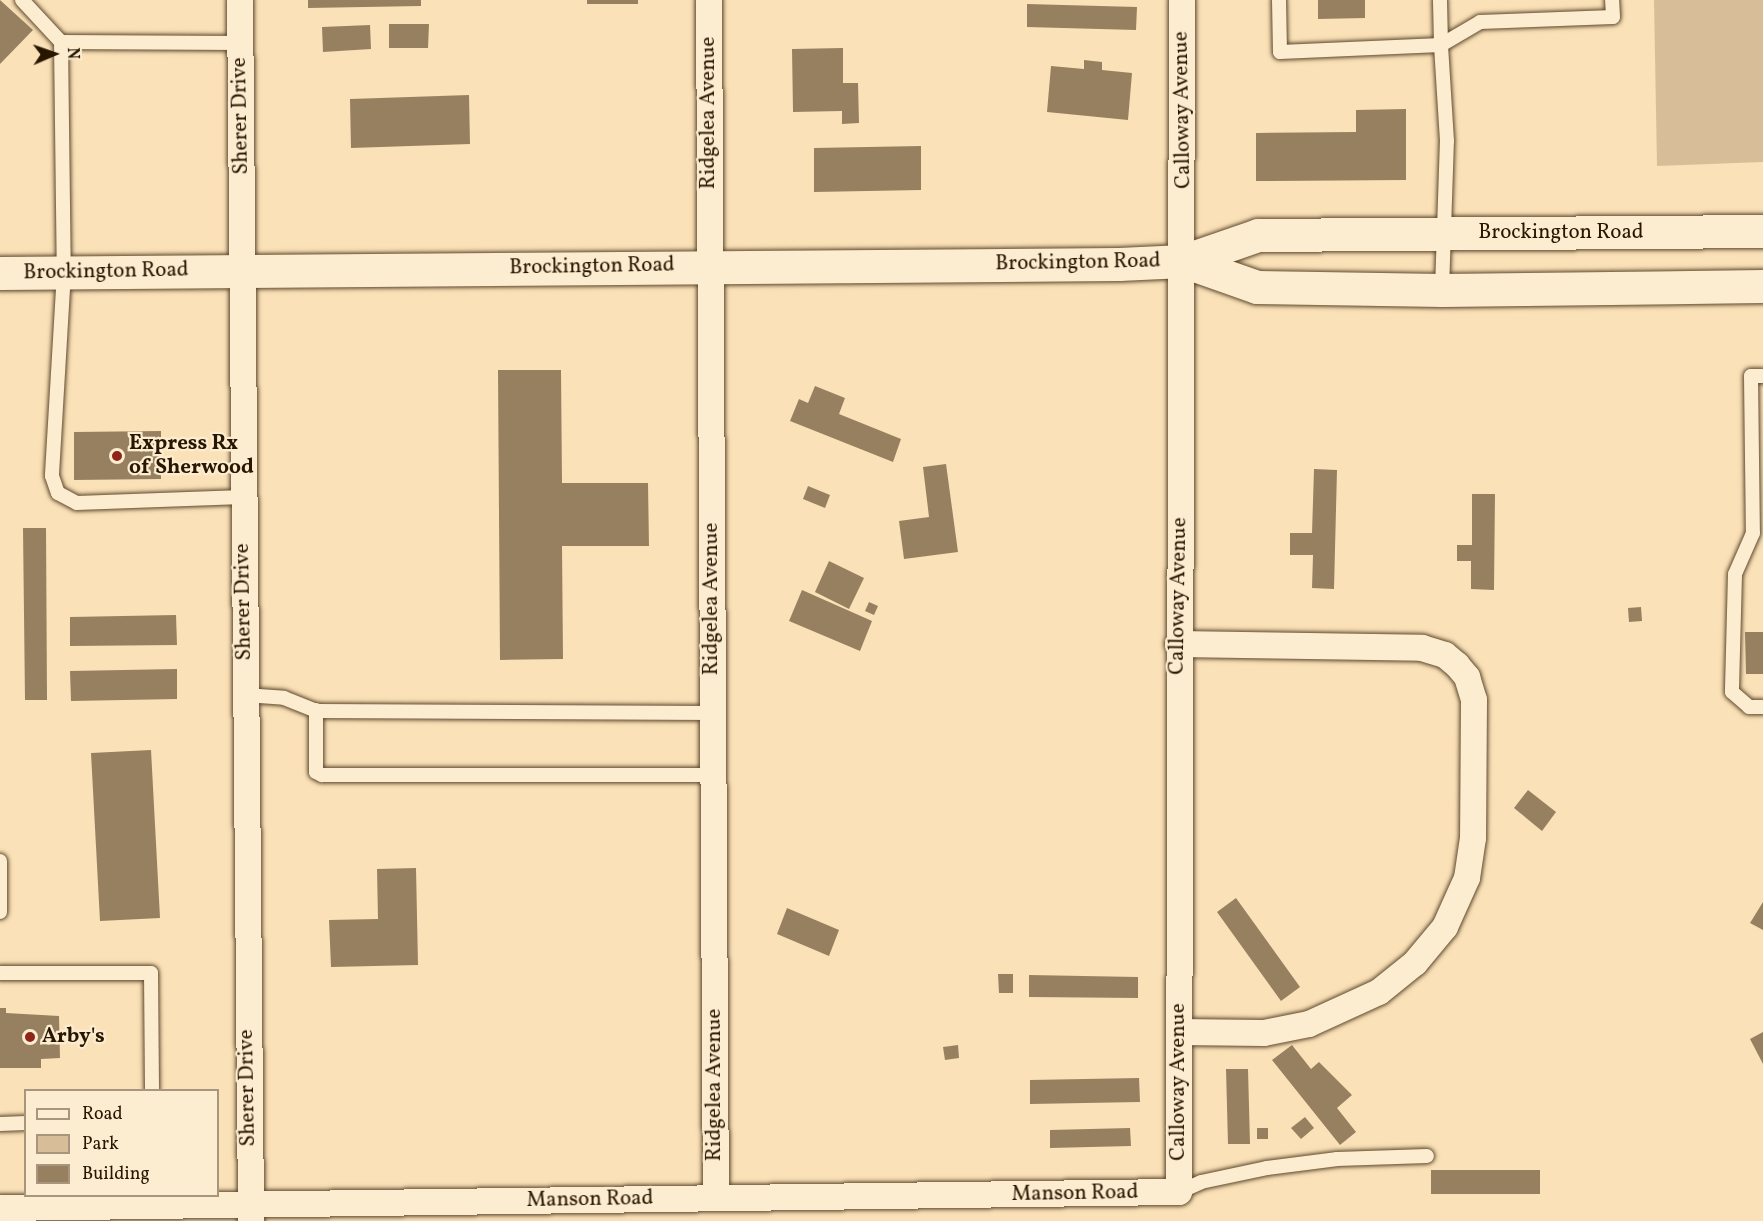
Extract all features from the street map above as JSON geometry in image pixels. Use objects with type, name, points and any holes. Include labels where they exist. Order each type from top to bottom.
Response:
[{"type":"main road","name":"Brockington Road","points":[[0,273],[1183,261],[1258,235],[1763,231]]},
{"type":"main road","name":"Brockington Road","points":[[1183,261],[1257,287],[1442,290],[1763,286]]},
{"type":"street","name":"Sherer Drive","points":[[240,0],[250,1213]]},
{"type":"street","name":"Ridgelea Avenue","points":[[709,0],[716,1198]]},
{"type":"street","name":"Calloway Avenue","points":[[1179,1192],[1178,644],[1183,261],[1182,0]]},
{"type":"street","points":[[1178,644],[1422,648],[1444,655],[1457,665],[1467,677],[1474,700],[1473,838],[1467,878],[1445,927],[1415,963],[1371,997],[1309,1024],[1264,1033],[1179,1032]]},
{"type":"street","name":"Manson Road","points":[[1,1209],[163,1213],[364,1212],[716,1198],[1179,1192]]},
{"type":"lane","points":[[22,0],[61,42],[64,272],[52,476],[58,493],[77,503],[243,497]]},
{"type":"lane","points":[[1279,0],[1280,52],[1441,45],[1480,22],[1613,17],[1612,0]]},
{"type":"lane","points":[[1440,0],[1447,141],[1442,290]]},
{"type":"lane","points":[[61,42],[240,43]]},
{"type":"lane","points":[[1763,376],[1752,376],[1758,506],[1753,533],[1735,574],[1732,692],[1749,707],[1763,707]]},
{"type":"lane","points":[[245,695],[284,698],[316,710],[712,712]]},
{"type":"lane","points":[[316,710],[316,772],[322,776],[713,775]]},
{"type":"lane","points":[[0,861],[0,912]]},
{"type":"lane","points":[[0,973],[151,973],[152,1089]]},
{"type":"lane","points":[[0,1124],[24,1123]]},
{"type":"lane","points":[[1179,1192],[1201,1182],[1267,1168],[1337,1159],[1428,1156]]},
{"type":"green space","points":[[1654,0],[1763,0],[1763,162],[1657,166]]},
{"type":"building","points":[[0,0],[33,30],[0,64]]},
{"type":"building","points":[[308,0],[421,0],[421,6],[308,8]]},
{"type":"building","points":[[587,0],[638,0],[638,4],[587,4]]},
{"type":"building","points":[[1318,0],[1365,0],[1365,18],[1318,19]]},
{"type":"building","points":[[1027,4],[1137,7],[1136,30],[1027,27]]},
{"type":"building","points":[[389,24],[429,24],[428,48],[389,48]]},
{"type":"building","points":[[370,25],[371,49],[323,52],[322,27]]},
{"type":"building","points":[[843,48],[843,83],[858,83],[859,123],[842,124],[842,111],[793,112],[792,49]]},
{"type":"building","points":[[1084,60],[1102,62],[1102,70],[1132,73],[1128,120],[1047,112],[1051,66],[1084,69]]},
{"type":"building","points":[[469,95],[470,144],[351,148],[350,99]]},
{"type":"building","points":[[1406,109],[1406,180],[1256,181],[1256,133],[1356,132],[1356,110]]},
{"type":"building","points":[[921,146],[921,190],[814,192],[814,148]]},
{"type":"building","points":[[498,370],[561,370],[562,483],[648,483],[649,546],[562,546],[563,659],[500,660]]},
{"type":"building","points":[[815,386],[845,398],[839,414],[901,439],[893,462],[790,421],[799,399],[808,403]]},
{"type":"building","name":"Express Rx of Sherwood","points":[[161,431],[161,479],[74,480],[74,432]]},
{"type":"building","points":[[946,464],[958,552],[904,559],[899,521],[929,517],[923,467]]},
{"type":"building","points":[[1314,469],[1337,470],[1334,589],[1312,588],[1313,555],[1290,555],[1290,533],[1312,533]]},
{"type":"building","points":[[808,486],[830,495],[825,508],[803,499]]},
{"type":"building","points":[[1472,494],[1495,494],[1494,590],[1471,589],[1471,561],[1457,561],[1457,545],[1472,545]]},
{"type":"building","points":[[23,528],[46,528],[47,700],[25,700]]},
{"type":"building","points":[[829,561],[864,578],[849,609],[815,592]]},
{"type":"building","points":[[802,590],[872,621],[860,651],[789,621]]},
{"type":"building","points":[[869,602],[878,606],[874,615],[865,611]]},
{"type":"building","points":[[1641,607],[1642,621],[1629,622],[1628,608]]},
{"type":"building","points":[[176,615],[177,645],[70,646],[70,617]]},
{"type":"building","points":[[1745,632],[1763,632],[1763,674],[1746,674]]},
{"type":"building","points":[[177,669],[177,699],[71,701],[70,671]]},
{"type":"building","points":[[151,750],[160,918],[100,921],[91,753]]},
{"type":"building","points":[[1528,790],[1556,812],[1542,831],[1514,808]]},
{"type":"building","points":[[416,868],[418,965],[331,967],[329,920],[378,919],[377,869]]},
{"type":"building","points":[[1236,898],[1300,987],[1281,1001],[1217,912]]},
{"type":"building","points":[[1763,902],[1763,930],[1750,923]]},
{"type":"building","points":[[787,908],[839,930],[829,956],[777,934]]},
{"type":"building","points":[[998,974],[1013,974],[1013,993],[999,993]]},
{"type":"building","points":[[1029,975],[1138,977],[1138,998],[1029,997]]},
{"type":"building","name":"Arby's","points":[[0,1008],[6,1008],[6,1013],[59,1016],[60,1058],[41,1059],[41,1068],[0,1068]]},
{"type":"building","points":[[1763,1032],[1763,1064],[1750,1039]]},
{"type":"building","points":[[958,1045],[959,1058],[945,1060],[943,1047]]},
{"type":"building","points":[[1292,1045],[1311,1069],[1319,1062],[1352,1095],[1337,1108],[1356,1132],[1340,1145],[1272,1060]]},
{"type":"building","points":[[1226,1069],[1248,1069],[1250,1144],[1228,1144]]},
{"type":"building","points":[[1139,1078],[1140,1102],[1030,1104],[1030,1080]]},
{"type":"building","points":[[1305,1117],[1314,1128],[1301,1139],[1291,1128]]},
{"type":"building","points":[[1130,1128],[1131,1146],[1050,1148],[1050,1130]]},
{"type":"building","points":[[1257,1128],[1268,1128],[1268,1139],[1257,1139]]},
{"type":"building","points":[[1431,1170],[1540,1170],[1540,1194],[1431,1194]]},
{"type":"place","name":"Express Rx of Sherwood","points":[[117,456]]},
{"type":"place","name":"Arby's","points":[[30,1037]]}]
